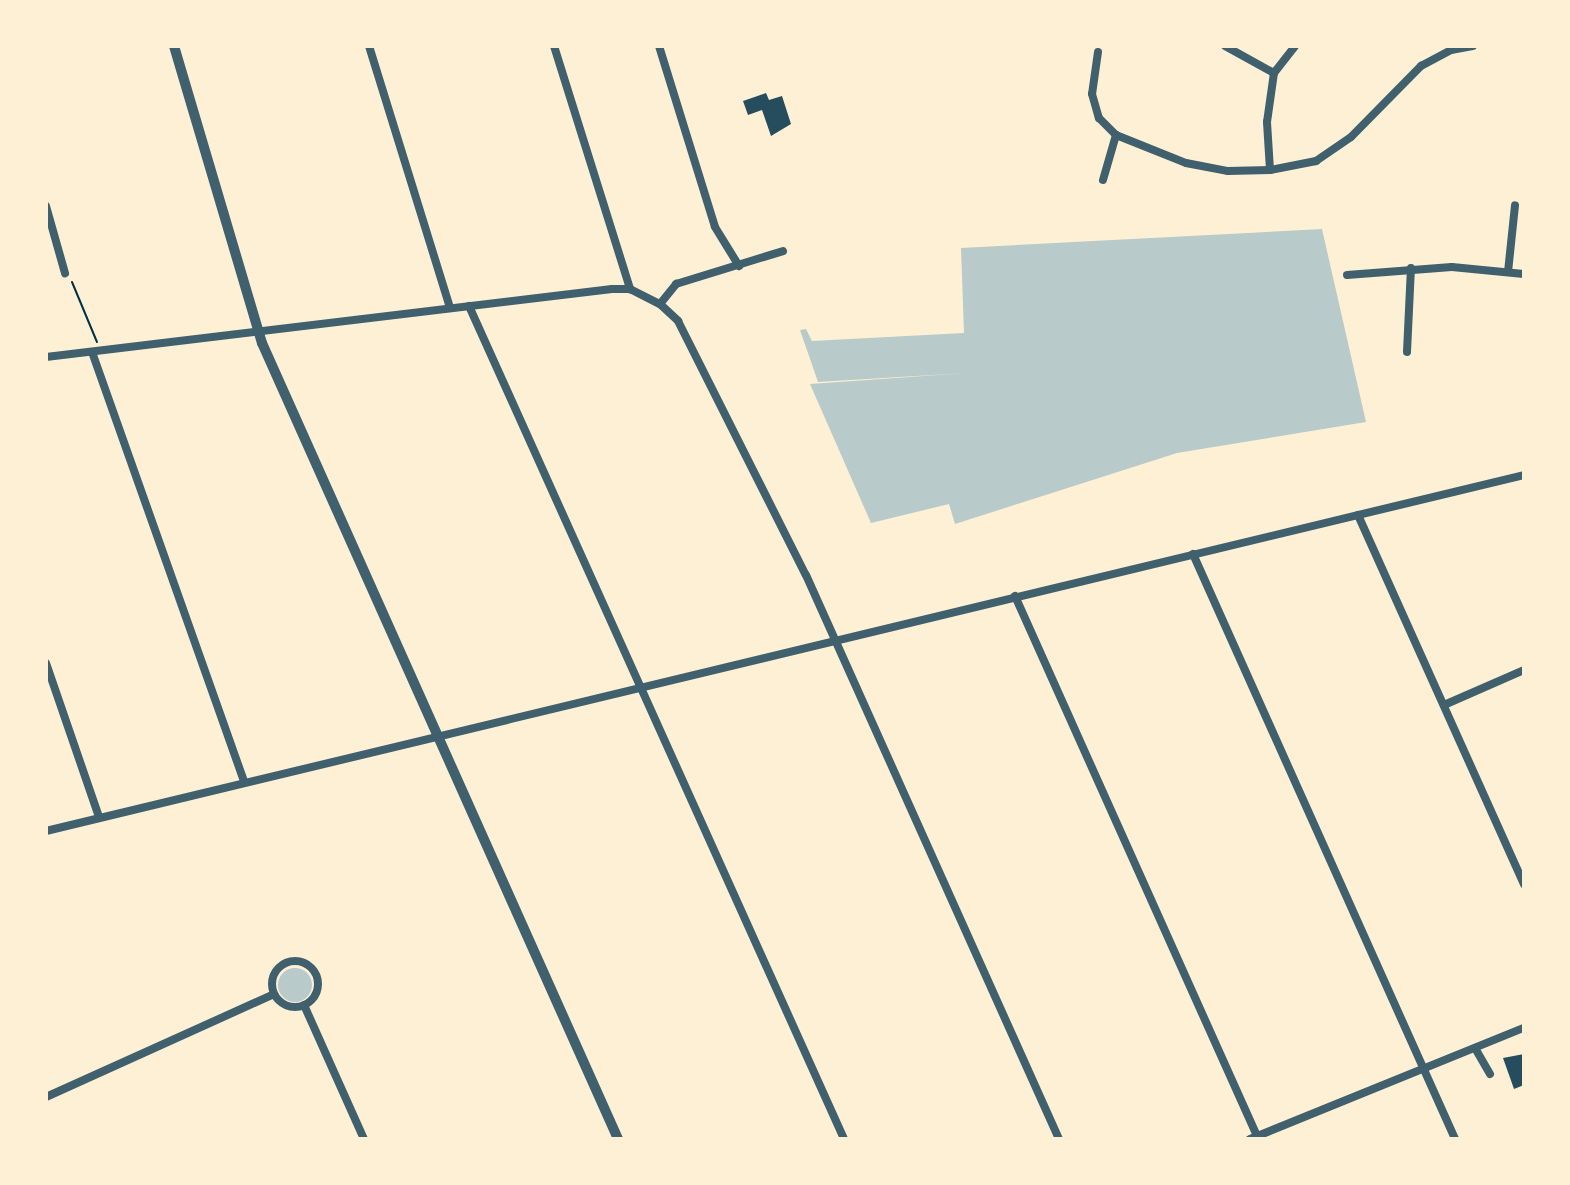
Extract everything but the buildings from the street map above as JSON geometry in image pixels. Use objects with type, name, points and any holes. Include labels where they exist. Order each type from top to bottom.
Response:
[{"type":"street","points":[[174,46],[258,332],[434,734],[618,1139]]},
{"type":"street","points":[[369,46],[450,308]]},
{"type":"street","points":[[554,46],[630,289]]},
{"type":"street","points":[[659,46],[715,227],[739,266]]},
{"type":"street","points":[[1225,46],[1274,73]]},
{"type":"street","points":[[1270,170],[1267,122],[1274,73],[1295,46]]},
{"type":"street","points":[[1098,52],[1092,94],[1099,118],[1116,135],[1186,163],[1228,171],[1270,170],[1316,161],[1351,137],[1421,66],[1451,48],[1473,46]]},
{"type":"street","points":[[1103,180],[1116,135]]},
{"type":"street","points":[[1508,272],[1515,205]]},
{"type":"street","points":[[46,206],[65,273]]},
{"type":"street","points":[[660,304],[676,284],[783,251]]},
{"type":"street","points":[[1407,352],[1411,268]]},
{"type":"street","points":[[1347,275],[1411,268],[1524,274]]},
{"type":"street","points":[[46,357],[630,289],[660,304],[678,321],[835,639],[1059,1139]]},
{"type":"street","points":[[469,306],[844,1139]]},
{"type":"street","points":[[96,351],[244,781]]},
{"type":"street","points":[[46,831],[434,734],[1524,475]]},
{"type":"street","points":[[1358,515],[1524,884]]},
{"type":"street","points":[[1193,554],[1455,1139]]},
{"type":"street","points":[[1015,596],[1254,1137],[1524,1028]]},
{"type":"street","points":[[46,663],[99,817]]},
{"type":"street","points":[[1444,705],[1524,670]]},
{"type":"street","points":[[299,961],[312,968],[318,981],[315,996],[304,1005],[290,1007],[274,994],[274,973],[285,963],[299,961]]},
{"type":"street","points":[[46,1097],[274,994]]},
{"type":"street","points":[[304,1005],[364,1139]]},
{"type":"street","points":[[1475,1048],[1490,1074]]},
{"type":"path","points":[[65,273],[76,285],[96,351]]},
{"type":"shaded area","points":[[1322,229],[1366,422],[1177,453],[955,524],[949,504],[871,523],[810,384],[966,373],[818,382],[800,330],[806,329],[812,341],[964,333],[961,248]]},
{"type":"shaded area","points":[[295,968],[307,973],[312,985],[307,997],[295,1002],[283,997],[278,985],[283,973]]}]
